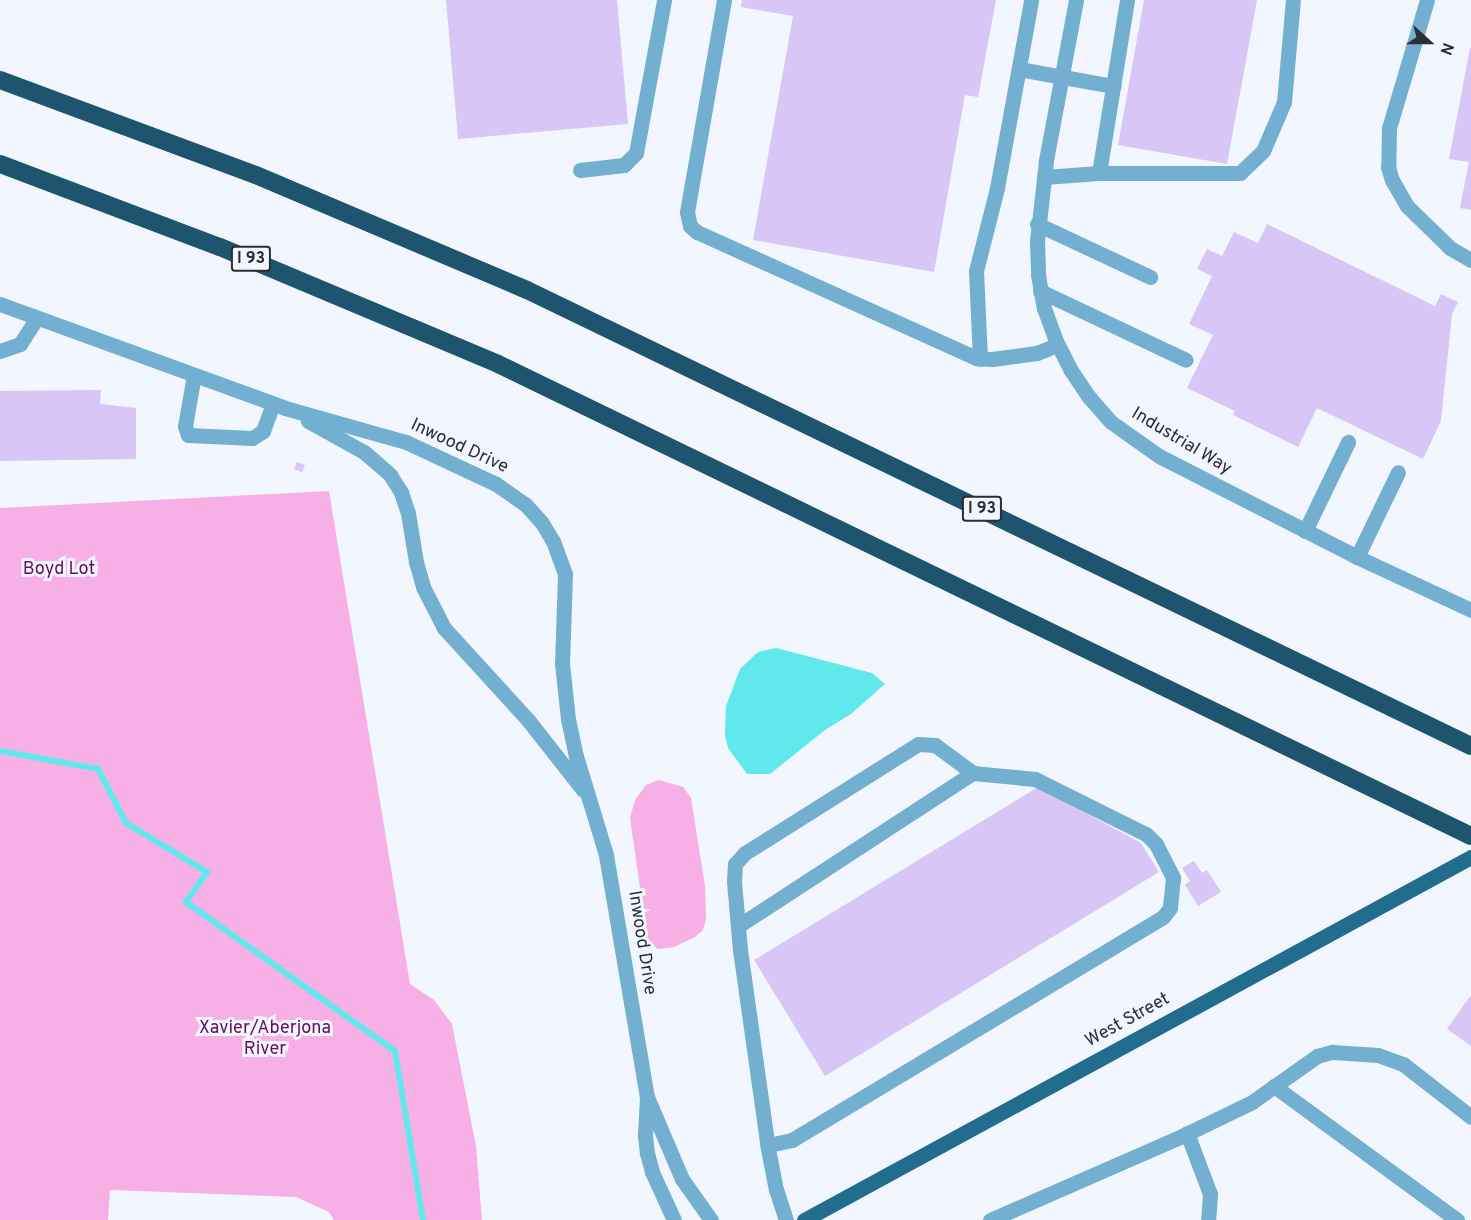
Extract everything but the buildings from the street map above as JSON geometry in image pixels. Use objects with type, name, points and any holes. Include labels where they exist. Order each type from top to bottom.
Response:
[{"type":"highway","name":"I 93","points":[[0,80],[256,175],[537,295],[1471,746]]},
{"type":"highway","name":"I 93","points":[[0,164],[230,251],[498,364],[1471,836]]},
{"type":"main road","name":"West Street","points":[[804,1220],[1471,857]]},
{"type":"street","points":[[580,170],[624,165],[636,153],[664,0]]},
{"type":"street","points":[[724,0],[687,212],[690,226],[980,358],[1037,352],[1057,345]]},
{"type":"street","points":[[980,358],[976,271],[997,188],[1031,0]]},
{"type":"street","name":"Industrial Way","points":[[1076,0],[1044,177],[1037,224],[1036,258],[1041,291],[1057,345],[1089,397],[1124,433],[1200,478],[1471,610]]},
{"type":"street","points":[[1099,173],[1128,0]]},
{"type":"street","points":[[1044,177],[1099,173],[1240,173],[1263,151],[1284,102],[1293,0]]},
{"type":"street","points":[[1427,0],[1389,128],[1388,167],[1392,180],[1407,206],[1450,248],[1471,261]]},
{"type":"street","points":[[1019,69],[1113,86]]},
{"type":"street","points":[[1037,224],[1150,277]]},
{"type":"street","points":[[1041,291],[1186,360]]},
{"type":"street","name":"Inwood Drive","points":[[0,304],[279,406],[406,442],[485,478],[516,497],[537,516],[553,541],[565,574],[563,681],[576,756],[606,855],[647,1097],[645,1135],[647,1153],[652,1172],[674,1220]]},
{"type":"street","points":[[0,351],[20,344],[37,318]]},
{"type":"street","points":[[194,375],[185,426],[188,435],[252,438],[263,431],[279,406]]},
{"type":"street","name":"Inwood Drive","points":[[279,406],[359,448],[390,475],[401,492],[408,513],[416,562],[423,587],[444,628],[528,720],[589,797]]},
{"type":"street","points":[[1305,531],[1348,442]]},
{"type":"street","points":[[1357,556],[1398,472]]},
{"type":"street","points":[[768,1145],[792,1140],[1168,913],[1172,875],[1150,838],[1035,779],[973,773],[935,745],[918,744],[745,853],[734,869],[738,926],[768,1145],[776,1190],[786,1220]]},
{"type":"street","points":[[738,926],[973,773]]},
{"type":"street","points":[[1000,1218],[1252,1102],[1317,1056],[1332,1052],[1363,1052],[1403,1064],[1471,1117]]},
{"type":"street","points":[[1274,1086],[1457,1220]]},
{"type":"street","name":"Inwood Drive","points":[[647,1097],[682,1179],[711,1220]]},
{"type":"street","points":[[1187,1133],[1210,1194],[1208,1220]]},
{"type":"green space","name":"Xavier/Aberjona River","points":[[329,491],[410,984],[434,1000],[452,1024],[476,1146],[482,1220],[334,1220],[329,1212],[296,1197],[110,1190],[108,1220],[0,1220],[0,508]]},
{"type":"green space","points":[[659,780],[683,787],[691,798],[705,886],[706,919],[703,930],[695,937],[674,947],[658,949],[653,947],[647,937],[630,818],[635,800],[646,785]]},
{"type":"water","points":[[776,648],[872,673],[885,684],[851,714],[825,730],[770,774],[747,774],[728,748],[725,735],[726,706],[740,669],[758,652]]},
{"type":"waterway","points":[[0,751],[98,769],[126,823],[207,872],[186,902],[395,1051],[423,1220]]},
{"type":"park label","name":"Boyd Lot","points":[[59,570]]}]
